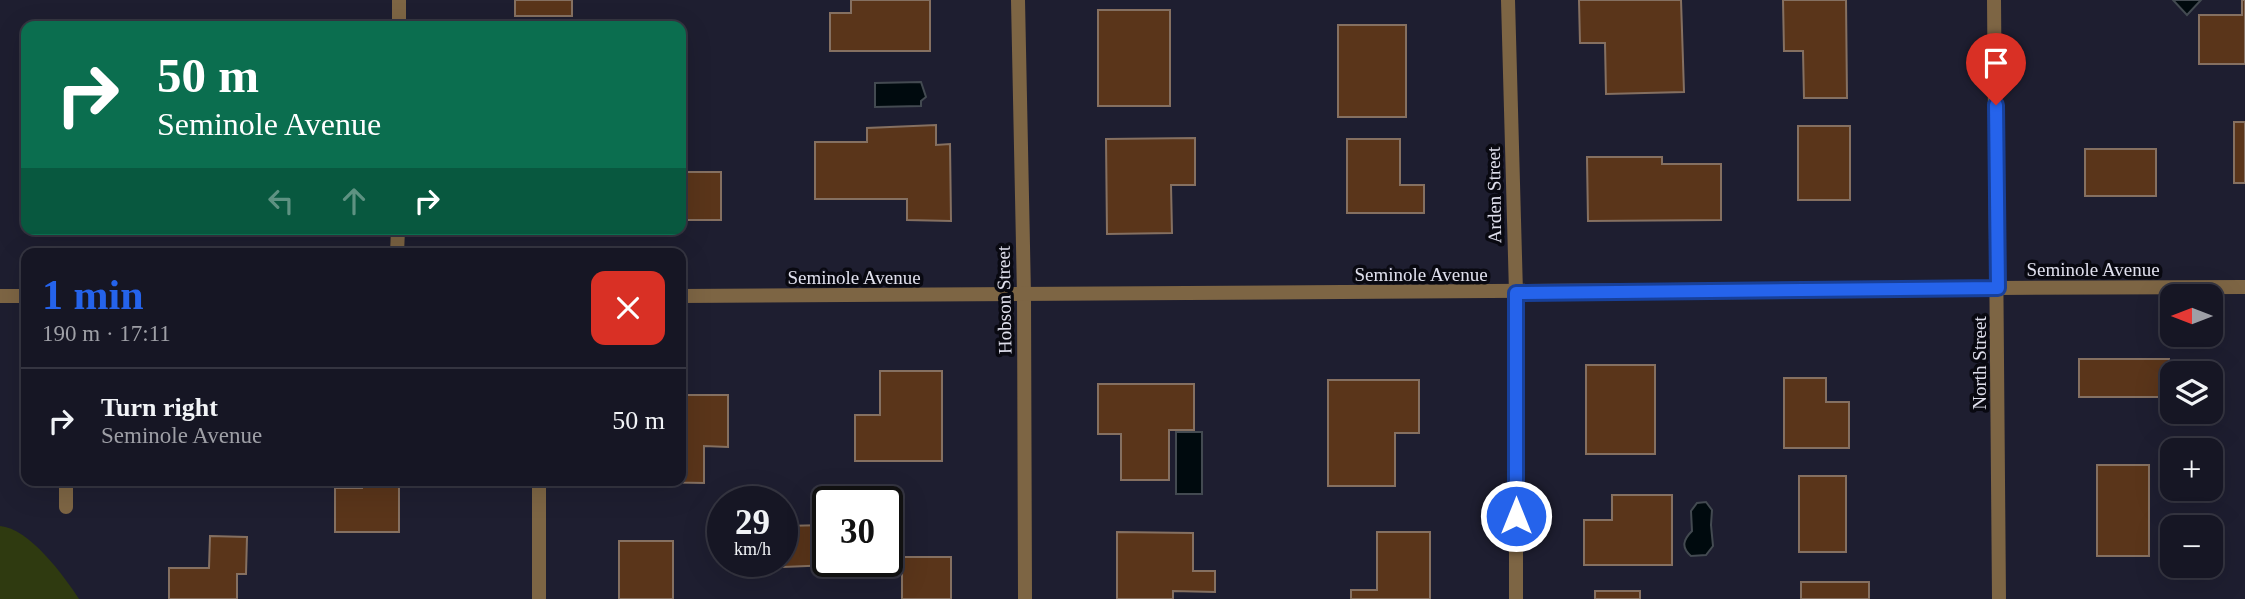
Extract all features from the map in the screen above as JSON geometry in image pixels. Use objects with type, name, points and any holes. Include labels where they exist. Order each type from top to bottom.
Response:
[{"type":"street","points":[[399,0],[399,21]]},
{"type":"street","name":"Hobson Street","points":[[1017,0],[1024,295],[1025,599]]},
{"type":"street","name":"Arden Street","points":[[1508,0],[1516,293],[1517,599]]},
{"type":"street","name":"North Street","points":[[1994,0],[1999,599]]},
{"type":"street","name":"Seminole Avenue","points":[[686,296],[2245,287]]},
{"type":"street","points":[[0,296],[21,296]]},
{"type":"street","points":[[66,486],[66,506]]},
{"type":"street","points":[[539,486],[539,599]]},
{"type":"green space","points":[[0,526],[11,529],[34,544],[55,566],[79,599],[0,599]]},
{"type":"shaded area","points":[[2173,0],[2201,0],[2187,15]]},
{"type":"shaded area","points":[[921,82],[926,97],[921,101],[921,106],[875,107],[875,83]]},
{"type":"shaded area","points":[[1176,432],[1202,432],[1202,494],[1176,494]]},
{"type":"shaded area","points":[[1706,502],[1712,510],[1713,546],[1706,555],[1691,556],[1684,544],[1692,531],[1691,511],[1697,503]]},
{"type":"building","points":[[515,0],[572,0],[572,16],[515,16]]},
{"type":"building","points":[[851,0],[930,0],[930,51],[830,51],[830,13],[851,13]]},
{"type":"building","points":[[1579,0],[1681,0],[1684,92],[1606,94],[1605,43],[1580,43]]},
{"type":"building","points":[[1783,0],[1846,0],[1847,98],[1804,98],[1803,51],[1784,51]]},
{"type":"building","points":[[2242,0],[2245,0],[2245,64],[2199,64],[2199,15],[2242,15]]},
{"type":"building","points":[[1098,10],[1170,10],[1170,106],[1098,106]]},
{"type":"building","points":[[1338,25],[1406,25],[1406,117],[1338,117]]},
{"type":"building","points":[[2234,122],[2245,122],[2245,183],[2234,183]]},
{"type":"building","points":[[936,125],[936,145],[950,144],[951,221],[907,220],[907,199],[815,199],[815,142],[867,142],[867,128]]},
{"type":"building","points":[[1798,126],[1850,126],[1850,200],[1798,200]]},
{"type":"building","points":[[1195,138],[1195,185],[1171,185],[1172,233],[1107,234],[1106,139]]},
{"type":"building","points":[[1347,139],[1400,139],[1400,185],[1424,185],[1424,213],[1347,213]]},
{"type":"building","points":[[2085,149],[2156,149],[2156,196],[2085,196]]},
{"type":"building","points":[[1587,157],[1662,157],[1662,164],[1721,164],[1721,220],[1588,221]]},
{"type":"building","points":[[686,172],[721,172],[721,220],[686,220]]},
{"type":"building","points":[[2079,359],[2169,359],[2160,361],[2160,397],[2079,397]]},
{"type":"building","points":[[1586,365],[1655,365],[1655,454],[1586,454]]},
{"type":"building","points":[[880,371],[942,371],[942,461],[855,461],[855,415],[880,415]]},
{"type":"building","points":[[1784,378],[1826,378],[1826,402],[1849,402],[1849,448],[1784,448]]},
{"type":"building","points":[[1328,380],[1419,380],[1419,433],[1395,433],[1395,486],[1328,486]]},
{"type":"building","points":[[1098,384],[1194,384],[1194,430],[1169,430],[1169,480],[1121,480],[1121,434],[1098,434]]},
{"type":"building","points":[[686,395],[728,395],[728,447],[704,446],[704,483],[686,483]]},
{"type":"building","points":[[2097,465],[2149,465],[2149,556],[2097,556]]},
{"type":"building","points":[[1799,476],[1846,476],[1846,552],[1799,552]]},
{"type":"building","points":[[362,486],[450,486],[399,487],[399,532],[335,532],[335,488]]},
{"type":"building","points":[[1612,495],[1672,495],[1672,565],[1584,565],[1584,520],[1612,520]]},
{"type":"building","points":[[812,525],[812,566],[798,566],[798,526]]},
{"type":"building","points":[[1117,532],[1193,533],[1193,571],[1215,571],[1215,592],[1173,591],[1173,599],[1117,599]]},
{"type":"building","points":[[1377,532],[1430,532],[1430,599],[1351,599],[1351,590],[1377,590]]},
{"type":"building","points":[[210,536],[247,537],[246,574],[237,574],[237,599],[169,599],[169,568],[209,568]]},
{"type":"building","points":[[619,541],[673,541],[673,599],[619,599]]},
{"type":"building","points":[[903,557],[951,557],[951,599],[902,599]]},
{"type":"building","points":[[1801,582],[1869,582],[1869,599],[1801,599]]},
{"type":"building","points":[[1595,591],[1640,591],[1640,599],[1595,599]]},
{"type":"route","points":[[1516,516],[1516,293],[1998,288],[1996,105]]}]
